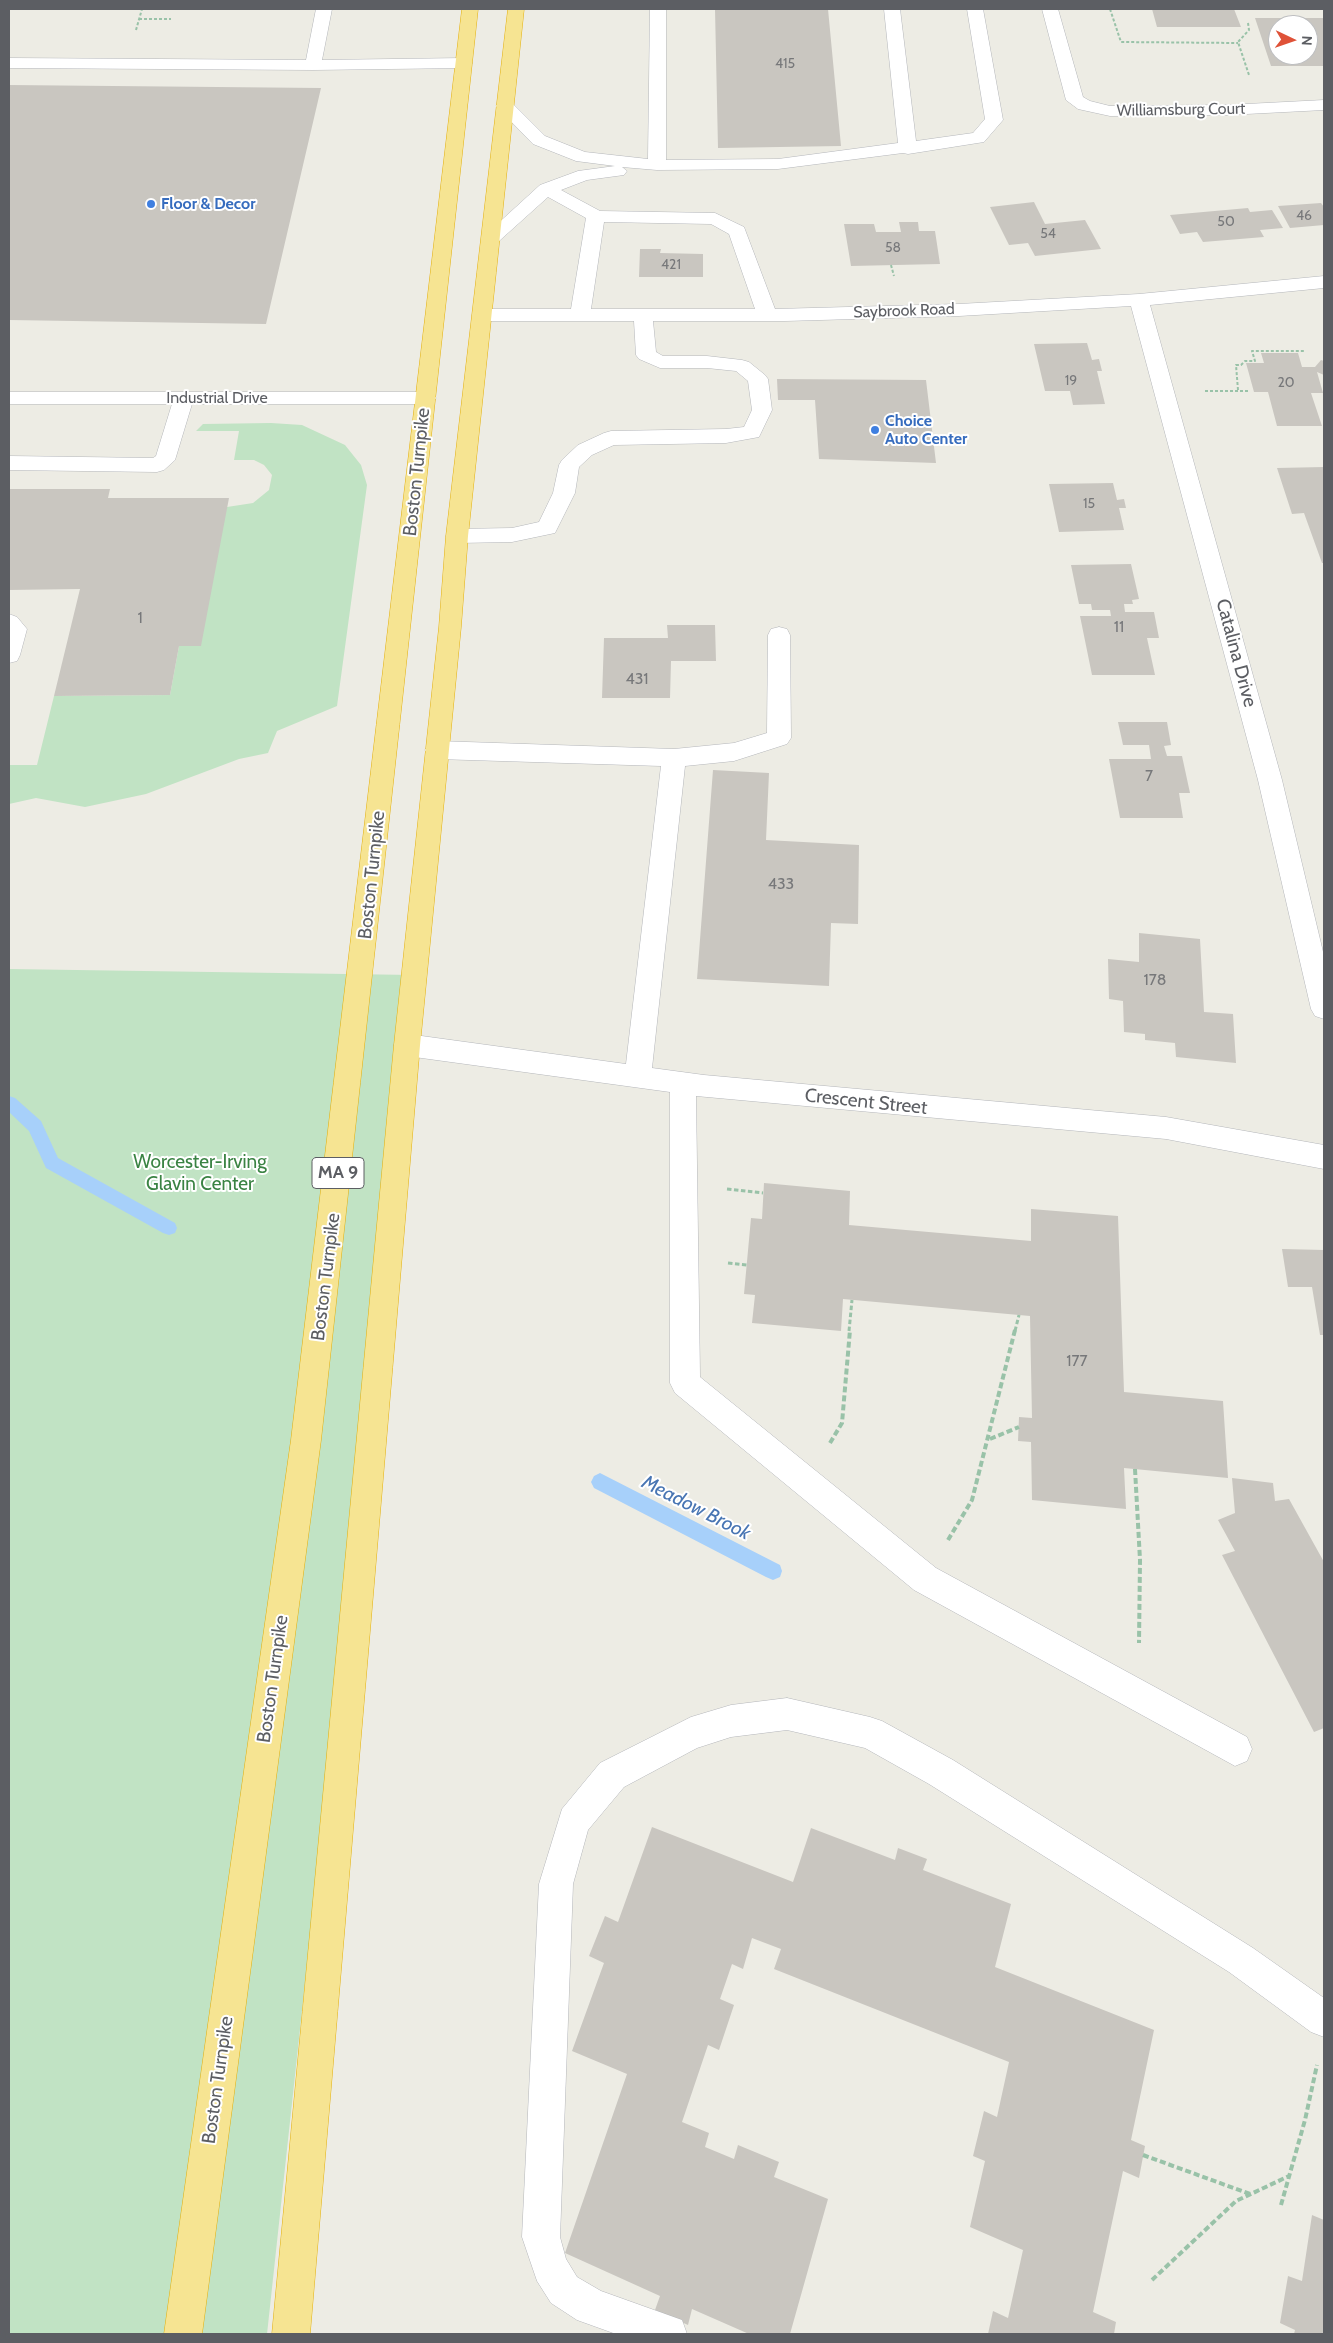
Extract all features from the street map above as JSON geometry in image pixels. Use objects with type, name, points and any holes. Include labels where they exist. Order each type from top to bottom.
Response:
[{"type":"highway","name":"Boston Turnpike","points":[[183,2334],[306,1440],[470,9]]},
{"type":"highway","points":[[291,2334],[407,1044],[457,536],[516,9]]},
{"type":"street","points":[[313,65],[324,9]]},
{"type":"street","points":[[657,165],[658,9]]},
{"type":"street","points":[[892,9],[908,149]]},
{"type":"street","points":[[505,106],[539,140],[582,158],[657,165],[778,164],[908,149],[978,138],[994,120],[975,9]]},
{"type":"street","name":"Williamsburg Court","points":[[1050,9],[1075,100],[1084,105],[1110,111],[1227,110],[1324,105]]},
{"type":"street","points":[[9,63],[313,65],[464,63]]},
{"type":"street","points":[[491,238],[546,189],[584,175],[657,165]]},
{"type":"street","points":[[546,189],[596,216],[715,219],[737,231],[768,315]]},
{"type":"street","points":[[580,315],[596,216]]},
{"type":"street","name":"Saybrook Road","points":[[482,315],[768,315],[959,310],[1139,300],[1324,282]]},
{"type":"street","name":"Catalina Drive","points":[[1139,300],[1270,780],[1324,1009]]},
{"type":"street","points":[[457,536],[512,535],[547,528],[564,493],[569,465],[585,450],[611,438],[726,436],[752,432],[762,410],[758,379],[742,366],[707,362],[660,362],[646,355],[643,315]]},
{"type":"street","name":"Industrial Drive","points":[[9,398],[426,398]]},
{"type":"street","points":[[9,463],[156,465],[165,460],[184,398]]},
{"type":"street","points":[[9,622],[16,629],[9,655]]},
{"type":"street","points":[[437,750],[674,758],[734,752],[779,738],[779,635]]},
{"type":"street","points":[[638,1076],[674,758]]},
{"type":"street","name":"Crescent Street","points":[[407,1044],[683,1083],[902,1106],[1166,1128],[1324,1157]]},
{"type":"street","points":[[683,1083],[685,1383],[925,1580],[1235,1749]]},
{"type":"street","points":[[668,2334],[591,2306],[564,2290],[550,2268],[541,2237],[546,2059],[556,1884],[574,1821],[612,1776],[691,1733],[731,1721],[787,1714],[870,1733],[941,1772],[1232,1954],[1324,2019]]},
{"type":"path","points":[[1110,9],[1121,42],[1238,43]]},
{"type":"path","points":[[139,18],[171,19]]},
{"type":"path","points":[[1238,390],[1236,365],[1241,365],[1245,361],[1255,361],[1252,351],[1305,351]]},
{"type":"path","points":[[1204,391],[1250,391]]},
{"type":"path","points":[[842,1423],[852,1300]]},
{"type":"path","points":[[972,1500],[1019,1315]]},
{"type":"path","points":[[989,1439],[1018,1427]]},
{"type":"path","points":[[1135,1469],[1140,1560],[1139,1696]]},
{"type":"path","points":[[1281,2206],[1305,2120],[1319,2057]]},
{"type":"path","points":[[1144,2155],[1250,2194]]},
{"type":"path","points":[[1152,2280],[1236,2201],[1290,2176]]},
{"type":"green space","points":[[271,423],[302,425],[345,445],[361,465],[367,485],[337,706],[277,731],[268,753],[239,759],[146,794],[85,807],[36,798],[9,804],[9,765],[37,765],[54,696],[170,695],[179,646],[227,507],[253,503],[269,490],[272,475],[264,465],[254,460],[234,460],[239,431],[196,431],[203,424]]},
{"type":"green space","name":"Worcester-Irving Glavin Center","points":[[9,969],[414,975],[267,2334],[9,2334]]},
{"type":"building","points":[[715,9],[828,9],[841,146],[718,148]]},
{"type":"building","points":[[1152,9],[1234,9],[1241,27],[1157,27]]},
{"type":"building","points":[[1255,18],[1268,18],[1268,57]]},
{"type":"building","points":[[1318,18],[1324,18],[1324,66],[1271,65],[1318,65]]},
{"type":"building","name":"Floor & Decor","points":[[9,85],[321,88],[266,324],[9,320]]},
{"type":"building","points":[[1034,202],[1045,224],[1085,220],[1101,249],[1035,256],[1028,243],[1009,245],[990,207]]},
{"type":"building","points":[[1321,203],[1324,207],[1324,225],[1290,228],[1278,206]]},
{"type":"building","points":[[1248,208],[1250,212],[1272,210],[1283,228],[1260,230],[1264,237],[1203,242],[1197,232],[1180,234],[1170,215]]},
{"type":"building","points":[[899,222],[918,222],[919,231],[935,231],[940,264],[851,266],[844,224],[874,224],[876,232],[901,232]]},
{"type":"building","points":[[640,249],[661,249],[660,253],[703,254],[703,277],[639,277]]},
{"type":"building","points":[[1087,343],[1092,360],[1099,359],[1102,371],[1097,371],[1105,404],[1073,405],[1070,391],[1045,391],[1034,344]]},
{"type":"building","points":[[1261,353],[1298,353],[1302,367],[1315,367],[1321,360],[1324,361],[1324,375],[1317,372],[1323,393],[1311,393],[1322,426],[1277,426],[1268,392],[1254,392],[1246,363],[1264,363]]},
{"type":"building","name":"Choice Auto Center","points":[[777,379],[926,380],[936,463],[819,459],[815,400],[778,400]]},
{"type":"building","points":[[1324,467],[1324,563],[1322,563],[1304,513],[1292,514],[1277,468]]},
{"type":"building","points":[[1113,483],[1117,500],[1124,499],[1126,508],[1119,508],[1124,530],[1059,532],[1049,484]]},
{"type":"building","points":[[9,489],[110,489],[108,498],[229,498],[201,646],[179,646],[170,695],[54,696],[80,589],[9,590]]},
{"type":"building","points":[[1131,564],[1139,599],[1132,600],[1133,604],[1124,604],[1125,612],[1154,612],[1159,638],[1147,638],[1155,675],[1092,675],[1080,616],[1111,616],[1110,610],[1092,610],[1091,604],[1079,604],[1071,565]]},
{"type":"building","points":[[667,625],[715,625],[716,661],[671,661],[670,698],[602,698],[604,638],[668,638]]},
{"type":"building","points":[[1118,722],[1167,722],[1171,745],[1164,746],[1167,756],[1182,756],[1190,793],[1179,793],[1183,818],[1120,818],[1109,759],[1151,759],[1149,745],[1123,745]]},
{"type":"building","points":[[713,770],[769,773],[766,840],[859,845],[858,924],[831,923],[829,986],[697,979]]},
{"type":"building","points":[[1139,933],[1200,939],[1204,1012],[1233,1014],[1236,1063],[1176,1057],[1175,1043],[1145,1040],[1145,1034],[1124,1032],[1123,1001],[1109,999],[1108,959],[1139,962]]},
{"type":"building","points":[[764,1183],[850,1191],[849,1225],[1031,1241],[1031,1209],[1118,1216],[1124,1392],[1223,1401],[1228,1478],[1124,1468],[1126,1509],[1032,1500],[1031,1442],[1018,1441],[1019,1417],[1032,1418],[1030,1316],[843,1299],[841,1331],[752,1323],[755,1295],[744,1294],[751,1218],[762,1219]]},
{"type":"building","points":[[1282,1249],[1324,1250],[1324,1335],[1320,1335],[1312,1287],[1288,1287]]},
{"type":"building","points":[[1232,1478],[1273,1483],[1275,1501],[1289,1499],[1324,1562],[1324,1728],[1314,1732],[1222,1555],[1235,1551],[1218,1520],[1235,1513]]},
{"type":"building","points":[[652,1827],[793,1882],[811,1828],[895,1860],[898,1848],[927,1859],[923,1870],[1011,1904],[995,1967],[1154,2030],[1131,2140],[1145,2146],[1139,2178],[1123,2171],[1093,2312],[1116,2322],[1114,2334],[988,2334],[993,2311],[1008,2318],[1023,2250],[970,2227],[985,2161],[973,2156],[984,2111],[997,2117],[1009,2062],[774,1969],[781,1949],[752,1938],[743,1969],[732,1964],[720,1999],[734,2005],[719,2050],[708,2045],[682,2122],[709,2133],[705,2147],[734,2159],[738,2145],[779,2162],[774,2177],[828,2199],[790,2334],[749,2334],[692,2309],[688,2325],[655,2310],[660,2296],[565,2253],[627,2074],[572,2051],[604,1963],[589,1956],[605,1916],[618,1922]]},
{"type":"building","points":[[1312,2215],[1324,2220],[1324,2334],[1294,2334],[1295,2330],[1280,2323],[1288,2276],[1302,2281]]},
{"type":"waterway","name":"Meadow Brook","points":[[9,1103],[35,1126],[52,1163],[169,1228]]},
{"type":"waterway","name":"Meadow Brook","points":[[600,1482],[773,1571]]},
{"type":"place","name":"Floor & Decor","points":[[151,204]]},
{"type":"place","name":"Choice Auto Center","points":[[875,430]]}]
